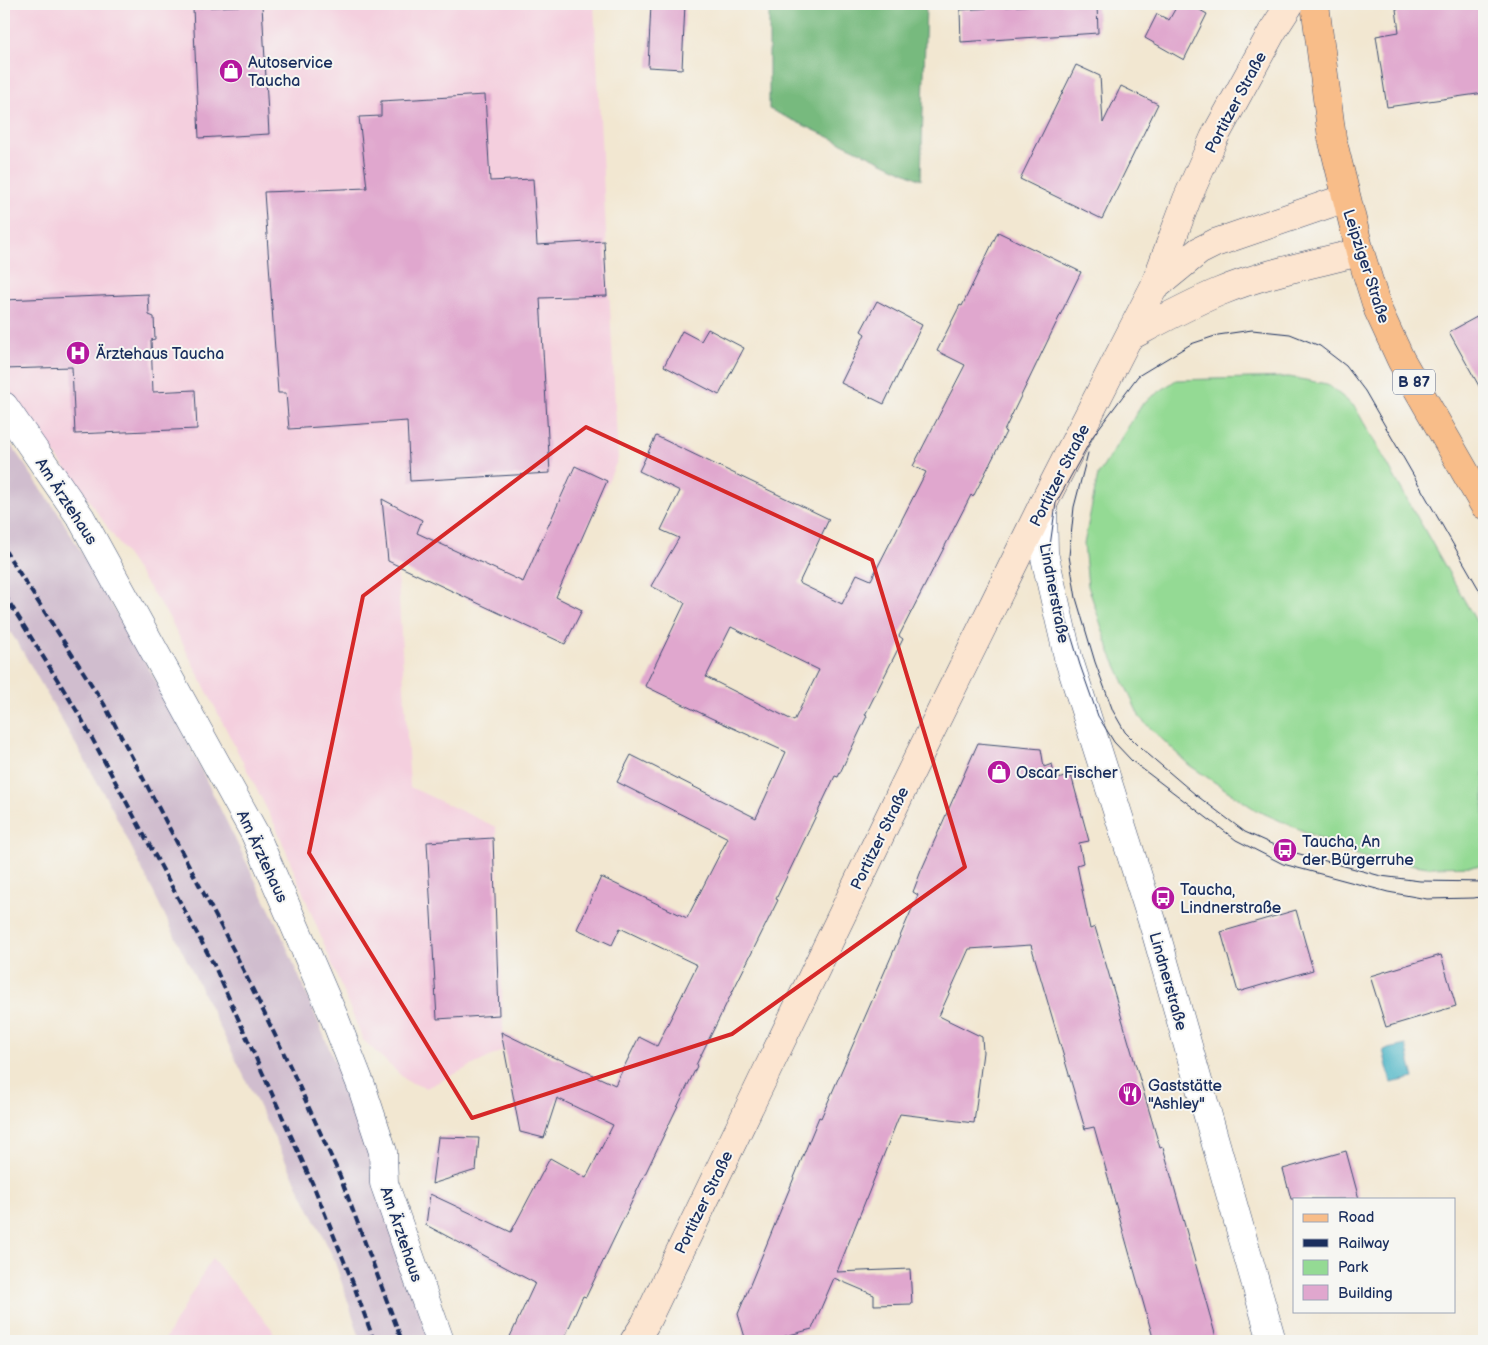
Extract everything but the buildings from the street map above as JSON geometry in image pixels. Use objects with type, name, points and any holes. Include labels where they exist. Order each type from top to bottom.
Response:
[{"type":"main road","name":"Portitzer Straße","points":[[634,1341],[653,1306],[900,794],[1043,504],[1154,287],[1187,199],[1214,138],[1272,32],[1290,4]]},
{"type":"main road","name":"Leipziger Straße","points":[[1315,4],[1332,138],[1360,252],[1378,310],[1402,360],[1484,505]]},
{"type":"main road","name":"Portitzer Straße","points":[[1154,287],[1199,250],[1346,198]]},
{"type":"main road","points":[[1129,337],[1170,315],[1220,292],[1269,275],[1360,252]]},
{"type":"street","name":"Am Ärztehaus","points":[[4,406],[81,518],[255,834],[335,1018],[362,1088],[383,1152],[384,1183],[440,1341]]},
{"type":"street","name":"Lindnerstraße","points":[[1043,504],[1044,554],[1068,657],[1155,930],[1272,1341]]},
{"type":"highlighted area","points":[[586,427],[872,560],[965,867],[732,1034],[472,1118],[309,853],[363,596]]},
{"type":"shaded area","points":[[4,4],[594,4],[618,459],[540,634],[397,566],[410,787],[496,827],[504,1050],[426,1088],[407,1081],[363,1040],[277,829],[169,617],[84,493],[4,387]]},
{"type":"shaded area","points":[[4,435],[60,516],[165,696],[279,929],[367,1138],[430,1341],[361,1341],[334,1259],[112,808],[19,645],[4,623]]},
{"type":"shaded area","points":[[212,1258],[272,1329],[276,1341],[164,1341]]},
{"type":"green space","points":[[769,4],[926,4],[921,180],[769,109]]},
{"type":"green space","points":[[1289,377],[1327,384],[1355,407],[1484,635],[1484,866],[1428,867],[1362,857],[1256,810],[1189,765],[1140,718],[1110,652],[1088,586],[1084,544],[1098,475],[1143,403],[1176,380]]},
{"type":"water","points":[[1406,1045],[1414,1078],[1391,1083],[1383,1050]]},
{"type":"tram line","points":[[1484,598],[1365,391],[1346,366],[1320,346],[1290,334],[1252,330],[1218,335],[1191,344],[1138,376],[1093,436],[1056,503],[1049,553],[1061,602],[1098,716],[1114,742],[1132,761],[1236,840],[1283,864],[1388,892],[1427,899],[1484,896]]},
{"type":"tram line","points":[[1088,453],[1074,507],[1069,556],[1076,598],[1095,662],[1113,711],[1125,732],[1196,795],[1245,832],[1285,850],[1381,876],[1420,881],[1484,882]]},
{"type":"railway","points":[[4,549],[104,704],[235,953],[289,1064],[340,1176],[402,1341]]},
{"type":"railway","points":[[4,594],[80,716],[214,965],[314,1187],[374,1341]]},
{"type":"place","name":"Autoservice Taucha","points":[[231,71]]},
{"type":"place","name":"Ärztehaus Taucha","points":[[78,353]]},
{"type":"place","name":"Oscar Fischer","points":[[999,772]]},
{"type":"place","name":"Taucha, An der Bürgerruhe","points":[[1285,850]]},
{"type":"place","name":"Taucha, Lindnerstraße","points":[[1163,898]]},
{"type":"place","name":"Gaststätte \"Ashley\"","points":[[1130,1094]]}]
